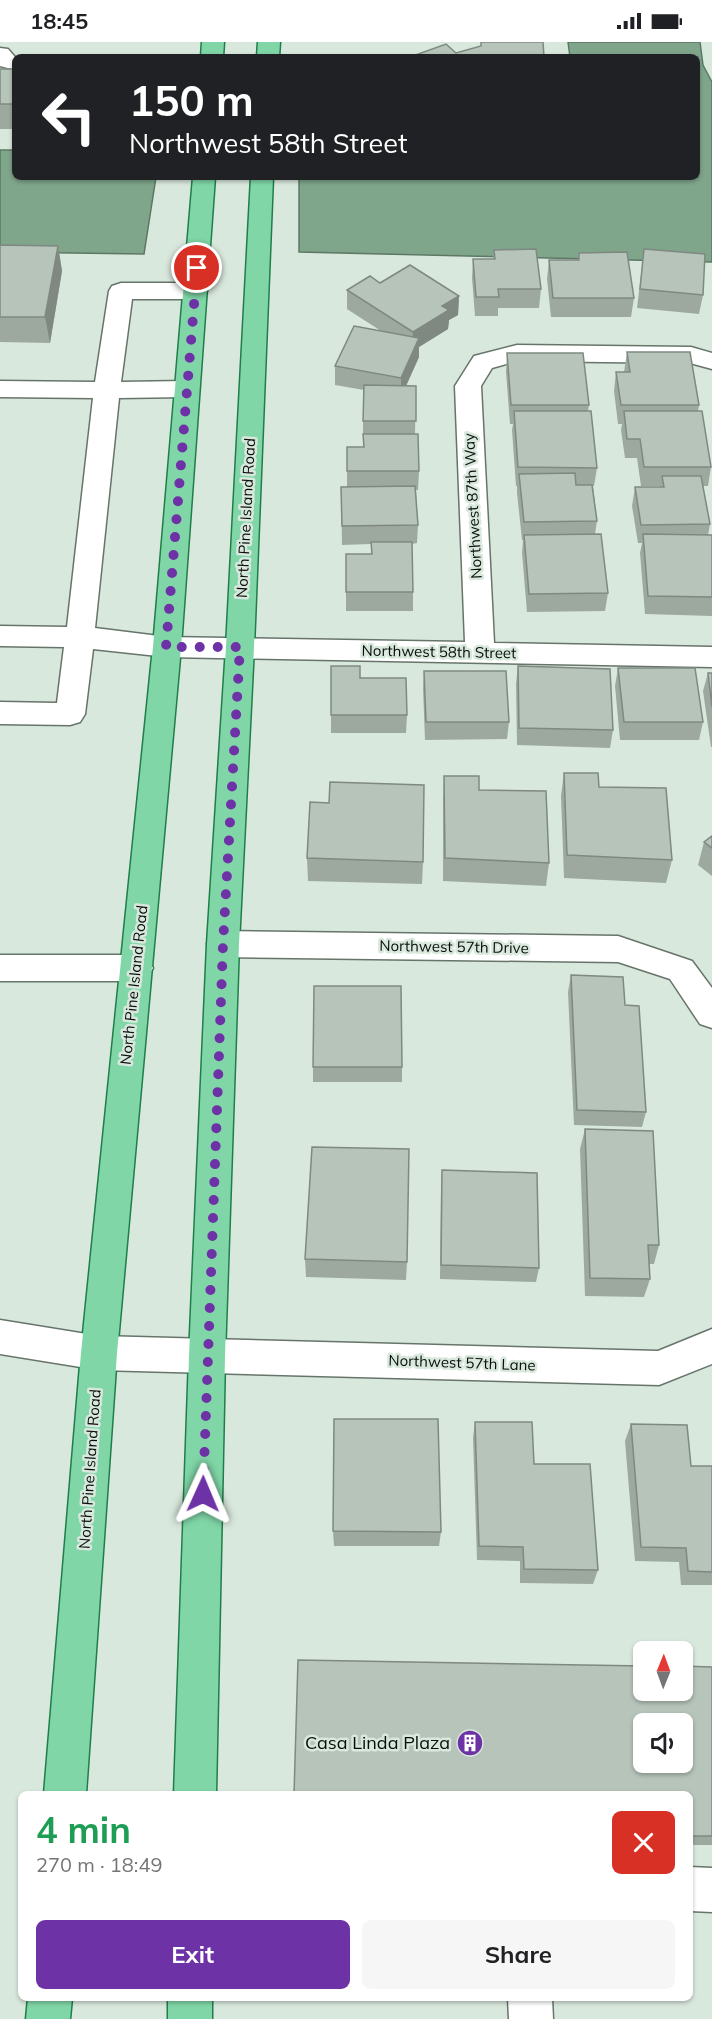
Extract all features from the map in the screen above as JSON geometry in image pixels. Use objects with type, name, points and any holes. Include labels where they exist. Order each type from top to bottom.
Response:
[{"type":"main road","name":"North Pine Island Road","points":[[65,1791],[99,1353],[166,647],[204,180]]},
{"type":"main road","name":"North Pine Island Road","points":[[195,1791],[207,1356],[223,944],[240,647],[262,180]]},
{"type":"main road","points":[[48,2019],[50,2001]]},
{"type":"main road","points":[[190,2001],[190,2019]]},
{"type":"street","points":[[0,54],[12,64]]},
{"type":"street","points":[[0,713],[70,714],[107,390],[121,291],[195,291]]},
{"type":"street","name":"Northwest 87th Way","points":[[480,653],[468,386],[483,362],[517,353],[691,355],[712,361]]},
{"type":"street","points":[[0,389],[186,389]]},
{"type":"street","name":"Northwest 58th Street","points":[[0,636],[80,637],[166,647],[712,657]]},
{"type":"street","name":"Northwest 57th Drive","points":[[223,944],[618,949],[681,970],[712,1014]]},
{"type":"street","points":[[0,968],[137,968]]},
{"type":"street","name":"Northwest 57th Lane","points":[[0,1337],[99,1353],[659,1368],[712,1346]]},
{"type":"street","points":[[693,1889],[712,1890]]},
{"type":"street","points":[[530,2001],[531,2019]]},
{"type":"shaded area","points":[[568,42],[700,42],[703,65],[712,82],[712,262],[299,252],[299,180],[700,180],[700,54],[570,54]]},
{"type":"shaded area","points":[[0,150],[12,150],[12,180],[156,180],[144,254],[0,252]]},
{"type":"building","points":[[481,42],[543,42],[544,54],[418,54],[446,44],[456,53],[481,46]]},
{"type":"building","points":[[0,69],[12,69],[12,104],[0,104]]},
{"type":"building","points":[[0,245],[58,246],[45,317],[0,317]]},
{"type":"building","points":[[536,249],[541,289],[498,289],[499,297],[476,297],[473,259],[495,259],[494,250]]},
{"type":"building","points":[[644,249],[705,254],[703,295],[640,289]]},
{"type":"building","points":[[627,252],[634,298],[553,298],[549,260],[579,260],[579,253]]},
{"type":"building","points":[[410,265],[459,296],[442,306],[449,310],[413,332],[347,290],[370,276],[380,283]]},
{"type":"building","points":[[354,326],[419,338],[401,378],[335,366]]},
{"type":"building","points":[[627,352],[690,352],[699,405],[621,405],[616,372],[630,372]]},
{"type":"building","points":[[507,353],[583,353],[589,405],[511,405]]},
{"type":"building","points":[[364,385],[416,386],[416,421],[363,421]]},
{"type":"building","points":[[514,411],[591,411],[597,468],[518,467]]},
{"type":"building","points":[[624,411],[702,411],[711,467],[644,467],[640,439],[627,439]]},
{"type":"building","points":[[363,434],[418,434],[419,471],[347,471],[347,447],[364,447]]},
{"type":"building","points":[[575,473],[576,485],[592,485],[597,521],[524,522],[519,474]]},
{"type":"building","points":[[662,476],[701,476],[710,524],[641,525],[635,487],[664,487]]},
{"type":"building","points":[[415,486],[418,525],[342,526],[341,487]]},
{"type":"building","points":[[601,534],[608,593],[529,594],[524,535]]},
{"type":"building","points":[[643,534],[712,535],[712,597],[648,596]]},
{"type":"building","points":[[371,542],[412,542],[413,592],[346,592],[346,554],[372,554]]},
{"type":"building","points":[[331,666],[360,666],[360,678],[406,678],[407,715],[331,715]]},
{"type":"building","points":[[518,666],[610,669],[613,730],[519,728]]},
{"type":"building","points":[[618,668],[695,668],[703,722],[624,722]]},
{"type":"building","points":[[424,671],[506,671],[509,722],[426,722]]},
{"type":"building","points":[[708,673],[712,673],[712,707]]},
{"type":"building","points":[[564,773],[598,773],[599,787],[666,788],[672,860],[567,855]]},
{"type":"building","points":[[444,776],[479,776],[479,790],[546,791],[549,863],[445,858]]},
{"type":"building","points":[[330,782],[424,785],[423,862],[307,858],[310,802],[329,803]]},
{"type":"building","points":[[712,836],[712,848],[704,842]]},
{"type":"building","points":[[571,975],[623,977],[625,1005],[639,1006],[646,1112],[577,1110]]},
{"type":"building","points":[[314,986],[401,986],[402,1067],[313,1067]]},
{"type":"building","points":[[585,1129],[653,1131],[659,1245],[648,1245],[650,1279],[590,1278]]},
{"type":"building","points":[[312,1147],[409,1149],[407,1262],[305,1259]]},
{"type":"building","points":[[442,1170],[537,1173],[539,1268],[441,1265]]},
{"type":"building","points":[[334,1419],[438,1419],[441,1532],[333,1531]]},
{"type":"building","points":[[475,1422],[532,1422],[534,1464],[590,1464],[598,1570],[524,1569],[523,1547],[479,1546]]},
{"type":"building","points":[[631,1424],[687,1425],[691,1466],[712,1466],[712,1572],[688,1571],[686,1548],[641,1547]]},
{"type":"building","name":"Casa Linda Plaza","points":[[298,1660],[633,1666],[633,1701],[693,1701],[693,1666],[712,1667],[712,1836],[693,1836],[693,1791],[294,1791]]},
{"type":"place","name":"Casa Linda Plaza","points":[[470,1743]]},
{"type":"route","points":[[197,268],[166,647],[240,647],[223,944],[203,1494]]}]
